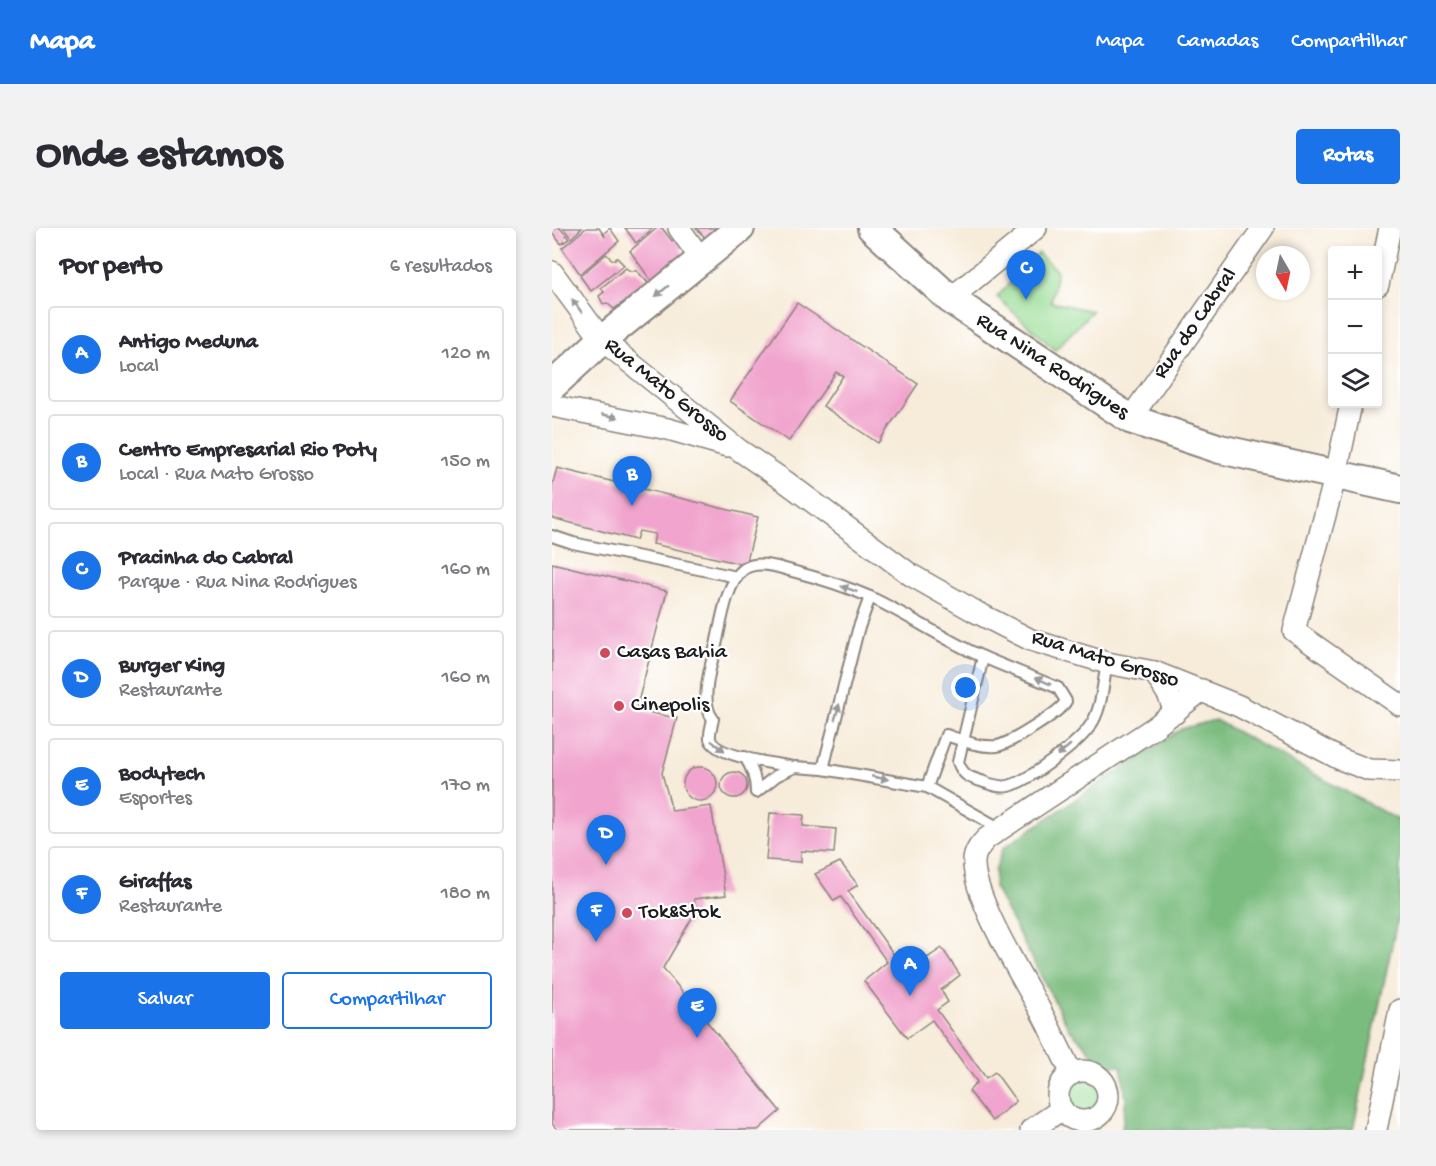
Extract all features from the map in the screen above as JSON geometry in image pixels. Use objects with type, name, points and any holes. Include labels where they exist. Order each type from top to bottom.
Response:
[{"type":"street","points":[[679,228],[701,259]]},
{"type":"street","points":[[552,386],[602,340],[740,228]]},
{"type":"street","name":"Rua Nina Rodrigues","points":[[872,228],[950,299],[1130,419],[1220,449],[1400,489]]},
{"type":"street","points":[[950,299],[1036,228]]},
{"type":"street","name":"Rua do Cabral","points":[[1130,419],[1263,228]]},
{"type":"street","points":[[1382,263],[1390,228]]},
{"type":"street","name":"Rua Mato Grosso","points":[[554,281],[602,340],[683,407],[910,575],[1031,640],[1107,663],[1154,672],[1239,706],[1340,759],[1369,770],[1400,771]]},
{"type":"street","name":"Rua Mato Grosso","points":[[552,406],[668,429],[739,450]]},
{"type":"street","points":[[668,429],[685,426],[687,421],[683,407]]},
{"type":"street","points":[[1350,408],[1336,474],[1294,631],[1400,705]]},
{"type":"street","points":[[1154,672],[1169,696],[1175,712]]},
{"type":"street","points":[[1072,1074],[997,930],[981,894],[974,871],[974,860],[981,844],[1001,829],[1175,712],[1202,690]]},
{"type":"street","points":[[1376,1130],[1395,1053],[1400,1010]]},
{"type":"street","points":[[1088,1072],[1103,1080],[1107,1087],[1107,1104],[1098,1117],[1090,1120],[1074,1119],[1062,1109],[1058,1093],[1065,1079],[1072,1074],[1088,1072]]},
{"type":"street","points":[[1031,1130],[1062,1109]]},
{"type":"lane","points":[[552,536],[573,543],[737,577]]},
{"type":"lane","points":[[927,787],[946,735],[998,746],[1047,719],[1064,706],[1065,696],[1058,688],[983,657],[870,597],[817,577],[770,565],[745,568],[728,594],[708,676],[706,707],[713,720],[710,740],[715,746],[726,752],[745,757],[795,767],[823,769],[927,787],[1001,829]]},
{"type":"lane","points":[[823,769],[858,630],[870,597]]},
{"type":"lane","points":[[983,657],[958,762],[967,777],[999,787],[1018,783],[1049,763],[1091,726],[1097,710],[1107,663]]},
{"type":"lane","points":[[745,757],[752,767],[756,792],[776,776],[795,767]]},
{"type":"green space","points":[[1038,253],[1057,271],[1051,302],[1092,311],[1055,350],[997,297]]},
{"type":"green space","points":[[1215,720],[1400,821],[1400,907],[1353,1130],[1122,1130],[1126,1098],[1121,1066],[1099,1065],[1087,1047],[1069,1029],[994,887],[995,871],[1003,848],[1181,729]]},
{"type":"green space","points":[[1084,1078],[1097,1083],[1102,1096],[1097,1109],[1084,1114],[1071,1109],[1066,1096],[1071,1083]]},
{"type":"building","points":[[555,228],[560,228],[569,239],[561,244],[552,232]]},
{"type":"building","points":[[563,228],[582,228],[571,238]]},
{"type":"building","points":[[586,228],[599,228],[605,237],[604,233],[610,228],[619,241],[580,274],[562,248]]},
{"type":"building","points":[[625,228],[653,228],[636,243]]},
{"type":"building","points":[[657,228],[662,228],[672,241],[677,237],[684,245],[681,249],[685,256],[652,282],[630,251]]},
{"type":"building","points":[[696,228],[720,228],[708,241]]},
{"type":"building","points":[[606,254],[613,260],[617,258],[624,265],[591,291],[580,276]]},
{"type":"building","points":[[626,268],[630,271],[637,271],[649,284],[614,309],[607,303],[603,304],[599,296],[604,292],[601,288]]},
{"type":"building","points":[[797,303],[918,384],[878,443],[823,406],[843,376],[836,372],[789,441],[730,401]]},
{"type":"building","points":[[557,468],[758,517],[746,565],[653,544],[655,534],[639,531],[636,540],[552,518],[552,486]]},
{"type":"building","points":[[552,563],[667,591],[636,710],[677,718],[662,773],[672,811],[711,806],[726,895],[694,899],[696,911],[663,968],[780,1111],[758,1130],[557,1130],[552,1124]]},
{"type":"building","points":[[700,767],[712,772],[717,784],[712,796],[700,801],[688,796],[683,784],[688,772]]},
{"type":"building","points":[[734,772],[743,776],[747,785],[743,794],[734,798],[725,794],[721,785],[725,776]]},
{"type":"building","points":[[770,813],[804,815],[803,826],[836,829],[834,853],[801,851],[801,862],[766,860]]},
{"type":"building","points":[[840,862],[858,885],[848,891],[897,959],[912,950],[921,962],[942,948],[960,975],[941,990],[948,1002],[937,1010],[986,1078],[995,1072],[1016,1101],[992,1121],[969,1091],[977,1082],[932,1020],[907,1038],[864,981],[887,962],[841,897],[834,901],[815,874]]},
{"type":"place","name":"Pracinha do Cabral","points":[[1026,300]]},
{"type":"place","name":"Centro Empresarial Rio Poty","points":[[632,506]]},
{"type":"place","name":"Casas Bahia","points":[[605,653]]},
{"type":"place","name":"Cinepolis","points":[[619,706]]},
{"type":"place","name":"Burger King","points":[[606,865]]},
{"type":"place","name":"Tok&Stok","points":[[627,913]]},
{"type":"place","name":"Giraffas","points":[[596,942]]},
{"type":"place","name":"Antigo Meduna","points":[[910,996]]},
{"type":"place","name":"Bodytech","points":[[697,1038]]}]
